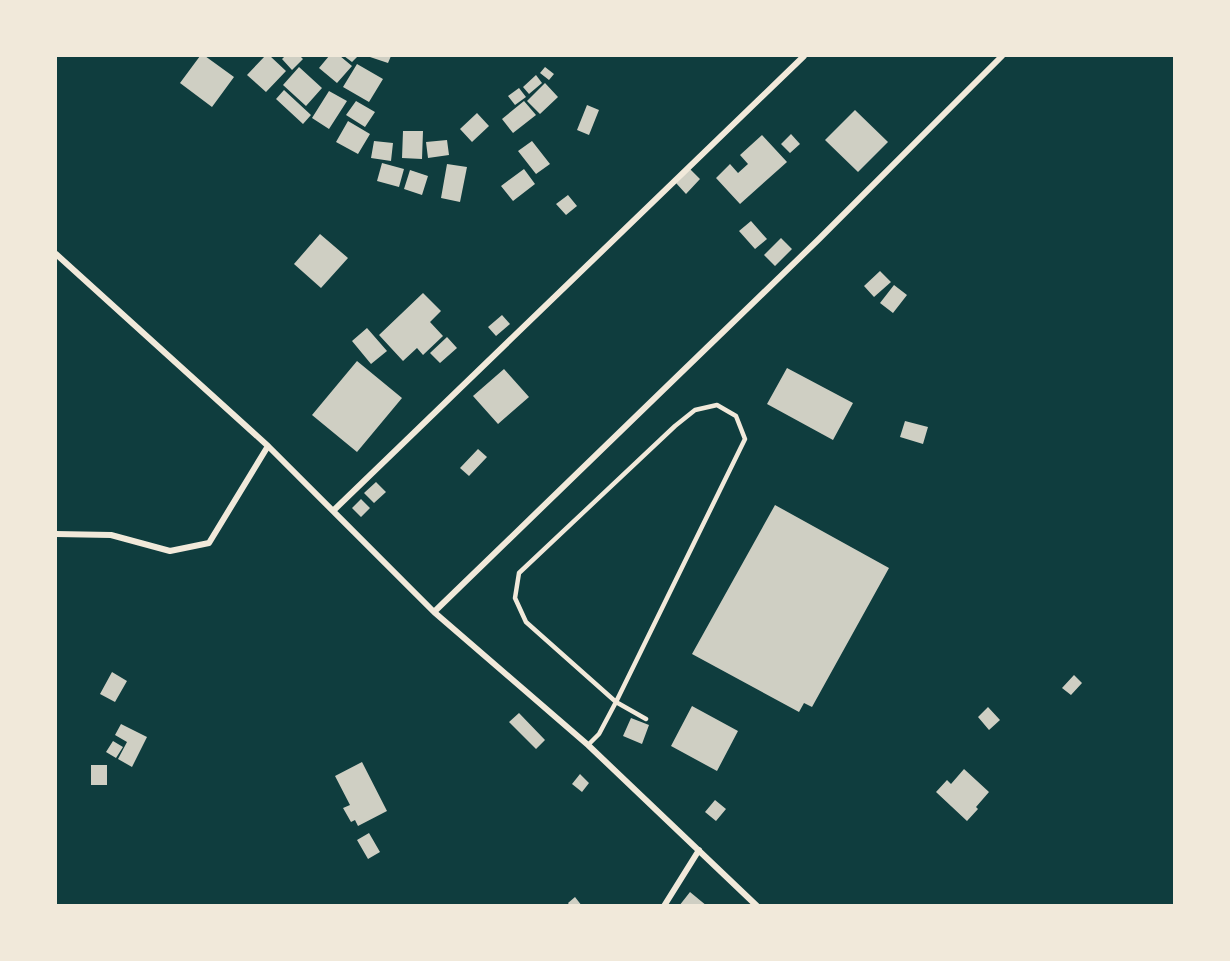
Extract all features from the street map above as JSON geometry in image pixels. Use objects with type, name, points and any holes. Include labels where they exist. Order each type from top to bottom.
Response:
[{"type":"street","points":[[333,511],[804,56]]},
{"type":"street","points":[[434,612],[819,239],[1002,56]]},
{"type":"street","points":[[56,255],[268,446],[434,612],[588,745],[758,906]]},
{"type":"street","points":[[56,534],[111,535],[170,551],[209,543],[268,446]]},
{"type":"street","points":[[664,906],[699,850]]},
{"type":"lane","points":[[588,745],[599,734],[616,702],[745,439],[736,416],[717,405],[695,410],[675,426],[519,573],[515,598],[526,622],[616,702],[646,719]]},
{"type":"building","points":[[200,56],[205,56],[234,77],[212,107],[180,83]]},
{"type":"building","points":[[265,56],[270,56],[286,71],[266,92],[247,75]]},
{"type":"building","points":[[285,56],[300,56],[303,59],[292,70],[282,59]]},
{"type":"building","points":[[329,56],[340,56],[352,66],[337,83],[319,68]]},
{"type":"building","points":[[344,56],[358,56],[352,62]]},
{"type":"building","points":[[367,56],[391,56],[388,63]]},
{"type":"building","points":[[357,64],[383,79],[369,102],[343,87]]},
{"type":"building","points":[[299,67],[322,88],[306,106],[283,85]]},
{"type":"building","points":[[545,67],[554,74],[549,80],[540,73]]},
{"type":"building","points":[[536,75],[542,83],[529,94],[523,87]]},
{"type":"building","points":[[545,83],[558,97],[540,114],[527,101]]},
{"type":"building","points":[[519,88],[526,97],[515,105],[508,96]]},
{"type":"building","points":[[284,90],[311,115],[303,124],[276,99]]},
{"type":"building","points":[[329,91],[347,101],[329,129],[312,118]]},
{"type":"building","points":[[356,101],[375,112],[365,127],[346,115]]},
{"type":"building","points":[[524,101],[536,115],[513,133],[502,119]]},
{"type":"building","points":[[587,105],[599,110],[589,135],[577,130]]},
{"type":"building","points":[[855,110],[888,142],[858,172],[825,140]]},
{"type":"building","points":[[477,113],[489,126],[472,142],[460,129]]},
{"type":"building","points":[[348,121],[370,134],[358,154],[336,142]]},
{"type":"building","points":[[403,131],[423,131],[422,159],[402,158]]},
{"type":"building","points":[[791,134],[800,144],[790,153],[781,144]]},
{"type":"building","points":[[762,135],[787,162],[740,204],[716,178],[730,164],[738,173],[748,164],[740,155]]},
{"type":"building","points":[[447,140],[449,155],[428,158],[426,142]]},
{"type":"building","points":[[374,141],[393,143],[391,161],[371,158]]},
{"type":"building","points":[[532,141],[550,164],[536,174],[518,151]]},
{"type":"building","points":[[382,163],[404,169],[399,187],[377,181]]},
{"type":"building","points":[[447,164],[467,167],[460,202],[441,198]]},
{"type":"building","points":[[524,169],[535,184],[513,201],[501,186]]},
{"type":"building","points":[[690,169],[700,179],[686,194],[676,183]]},
{"type":"building","points":[[410,170],[428,176],[422,195],[404,189]]},
{"type":"building","points":[[568,195],[577,206],[566,215],[556,204]]},
{"type":"building","points":[[751,221],[767,239],[755,249],[739,231]]},
{"type":"building","points":[[320,234],[348,258],[321,288],[294,264]]},
{"type":"building","points":[[781,238],[792,249],[775,266],[764,255]]},
{"type":"building","points":[[880,271],[891,282],[874,297],[864,286]]},
{"type":"building","points":[[894,285],[907,295],[893,313],[880,303]]},
{"type":"building","points":[[423,293],[441,311],[430,322],[443,336],[423,355],[417,348],[403,361],[379,335]]},
{"type":"building","points":[[502,315],[510,324],[496,336],[488,327]]},
{"type":"building","points":[[367,328],[387,351],[371,364],[352,341]]},
{"type":"building","points":[[447,337],[457,348],[440,363],[430,353]]},
{"type":"building","points":[[357,361],[402,398],[357,452],[312,415]]},
{"type":"building","points":[[787,368],[853,403],[833,440],[767,404]]},
{"type":"building","points":[[504,369],[529,397],[498,424],[473,396]]},
{"type":"building","points":[[905,421],[928,427],[923,444],[900,437]]},
{"type":"building","points":[[478,449],[487,457],[469,476],[460,468]]},
{"type":"building","points":[[376,482],[386,492],[374,503],[364,493]]},
{"type":"building","points":[[361,499],[370,508],[361,517],[352,508]]},
{"type":"building","points":[[775,505],[889,568],[812,707],[804,703],[799,712],[692,654]]},
{"type":"building","points":[[112,672],[127,681],[115,702],[100,694]]},
{"type":"building","points":[[1074,675],[1082,683],[1071,695],[1062,688]]},
{"type":"building","points":[[692,706],[738,731],[717,771],[671,746]]},
{"type":"building","points":[[988,707],[1000,720],[989,730],[978,717]]},
{"type":"building","points":[[519,713],[545,740],[536,749],[509,722]]},
{"type":"building","points":[[631,718],[649,725],[642,744],[623,736]]},
{"type":"building","points":[[121,724],[147,737],[132,767],[118,759],[127,742],[115,735]]},
{"type":"building","points":[[113,741],[123,747],[116,758],[106,752]]},
{"type":"building","points":[[362,762],[387,811],[358,826],[355,820],[351,822],[343,808],[350,805],[335,776]]},
{"type":"building","points":[[91,765],[107,765],[107,785],[91,785]]},
{"type":"building","points":[[964,769],[989,792],[967,821],[936,792],[947,780],[951,784]]},
{"type":"building","points":[[580,774],[589,783],[582,792],[572,784]]},
{"type":"building","points":[[715,800],[726,809],[716,821],[705,812]]},
{"type":"building","points":[[369,833],[380,852],[368,859],[357,840]]},
{"type":"building","points":[[690,892],[707,906],[679,906]]},
{"type":"building","points":[[575,897],[582,906],[570,906],[568,903]]}]
